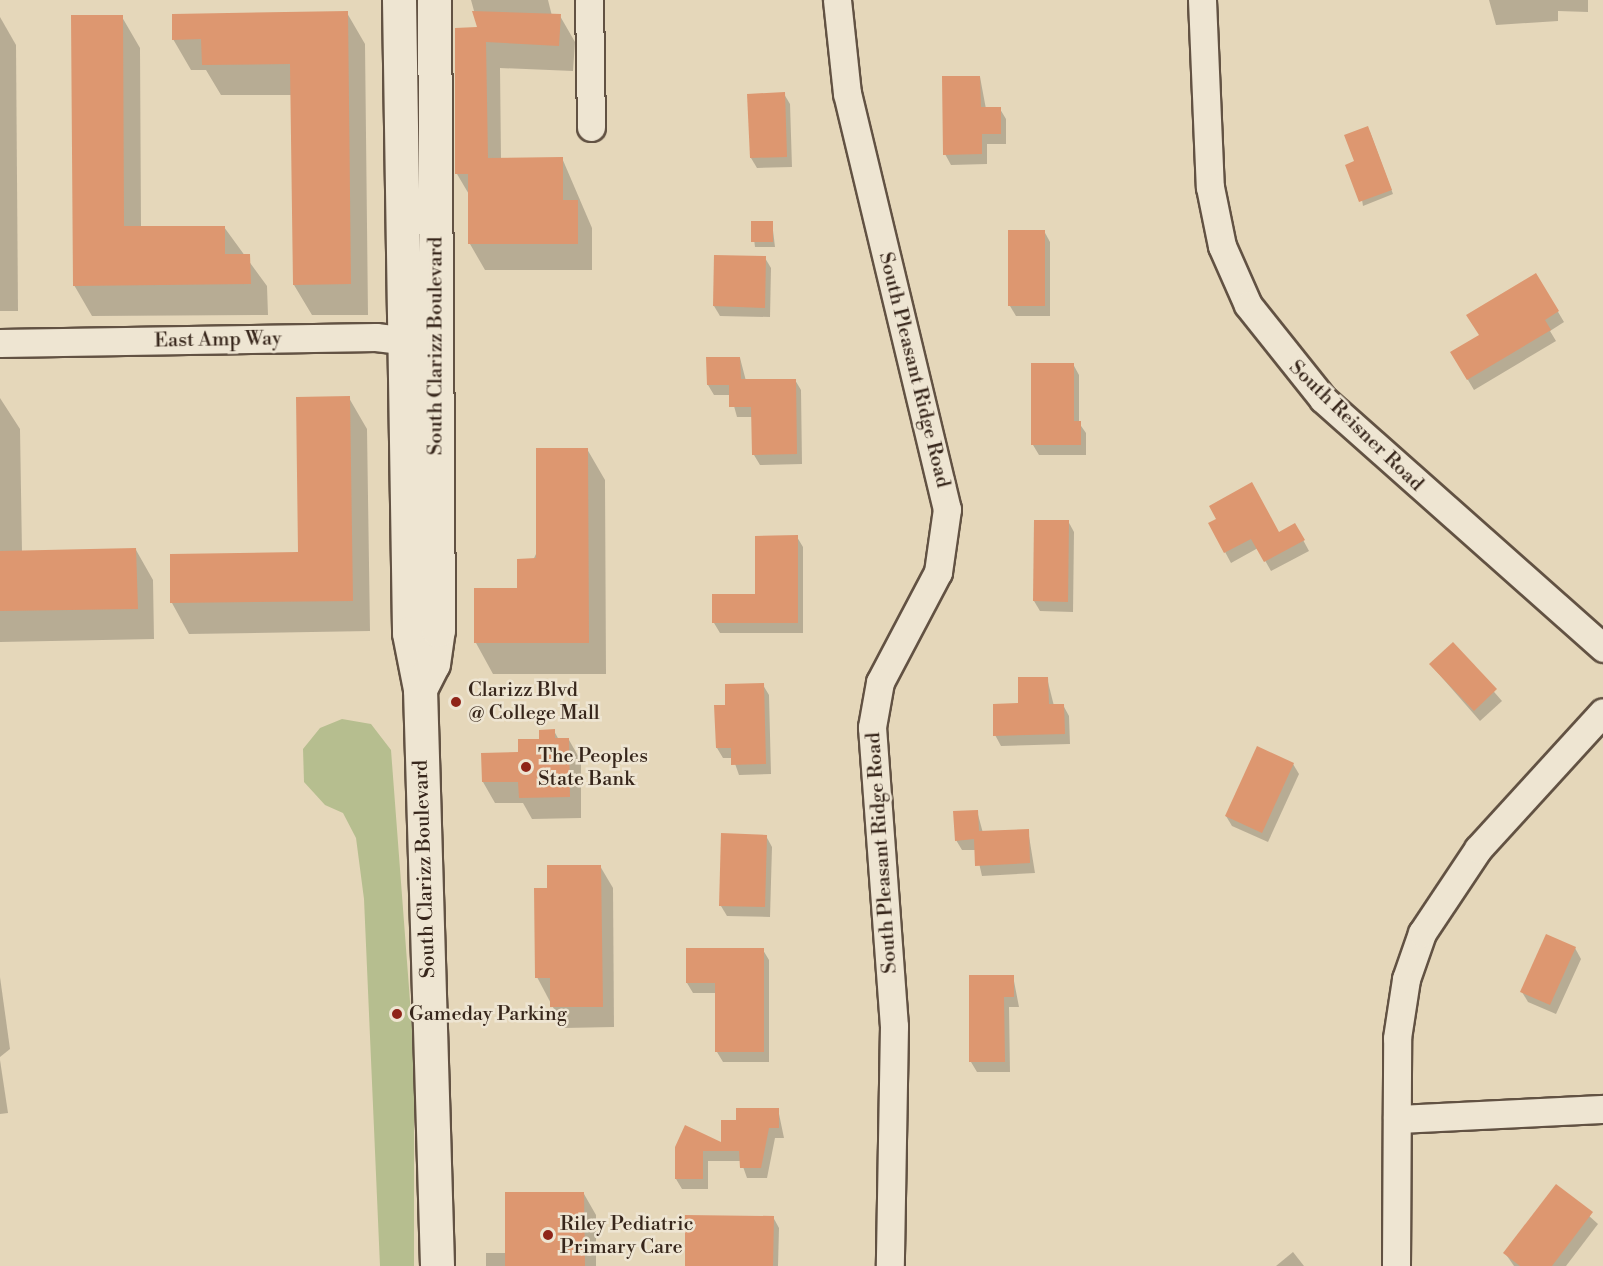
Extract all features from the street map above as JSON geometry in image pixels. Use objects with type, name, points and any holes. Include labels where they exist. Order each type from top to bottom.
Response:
[{"type":"street","name":"South Clarizz Boulevard","points":[[399,0],[409,633],[420,689],[437,1266]]},
{"type":"street","name":"South Clarizz Boulevard","points":[[420,689],[433,664],[438,630],[434,0]]},
{"type":"street","points":[[589,0],[591,127]]},
{"type":"street","name":"South Pleasant Ridge Road","points":[[837,0],[847,93],[947,509],[938,572],[880,682],[872,727],[894,1026],[891,1266]]},
{"type":"street","name":"South Reisner Road","points":[[1202,0],[1209,187],[1222,246],[1248,305],[1323,399],[1603,648]]},
{"type":"street","name":"East Amp Way","points":[[0,343],[403,340],[436,345]]},
{"type":"street","points":[[1396,1266],[1400,1008],[1422,933],[1478,849],[1603,712]]},
{"type":"street","points":[[1397,1119],[1603,1108]]},
{"type":"green space","points":[[342,719],[371,724],[391,750],[414,1054],[414,1266],[380,1266],[364,899],[356,838],[343,813],[325,805],[304,782],[303,749],[320,728]]},
{"type":"building","points":[[348,11],[351,284],[293,285],[290,64],[202,65],[201,39],[172,40],[172,14]]},
{"type":"building","points":[[472,11],[561,14],[559,46],[486,42],[488,158],[563,157],[563,200],[578,200],[578,244],[468,244],[468,174],[455,174],[455,28],[477,27]]},
{"type":"building","points":[[71,15],[123,15],[124,226],[225,226],[225,254],[250,254],[251,284],[73,286]]},
{"type":"building","points":[[942,76],[980,76],[981,107],[1001,107],[1001,134],[982,134],[982,154],[943,155]]},
{"type":"building","points":[[785,92],[787,157],[750,158],[747,94]]},
{"type":"building","points":[[1368,126],[1392,190],[1359,202],[1345,165],[1354,161],[1344,135]]},
{"type":"building","points":[[751,221],[773,221],[773,242],[751,242]]},
{"type":"building","points":[[1008,230],[1045,230],[1045,306],[1008,306]]},
{"type":"building","points":[[714,255],[766,256],[765,308],[713,306]]},
{"type":"building","points":[[1536,273],[1559,311],[1545,320],[1551,330],[1467,380],[1450,352],[1479,335],[1466,315]]},
{"type":"building","points":[[706,357],[740,357],[741,379],[796,379],[797,454],[752,455],[751,407],[729,407],[729,385],[707,385]]},
{"type":"building","points":[[1031,363],[1074,363],[1074,421],[1081,421],[1081,445],[1031,445]]},
{"type":"building","points":[[350,396],[353,601],[170,603],[170,554],[298,552],[296,397]]},
{"type":"building","points":[[536,448],[588,448],[589,643],[474,643],[474,588],[517,588],[517,559],[536,558]]},
{"type":"building","points":[[1252,482],[1279,532],[1295,523],[1305,540],[1264,562],[1251,539],[1224,553],[1208,523],[1216,519],[1209,506]]},
{"type":"building","points":[[1034,520],[1069,520],[1068,602],[1033,601]]},
{"type":"building","points":[[798,535],[798,623],[712,623],[712,594],[755,594],[755,536]]},
{"type":"building","points":[[136,548],[138,609],[0,611],[0,551]]},
{"type":"building","points":[[1453,642],[1497,689],[1474,711],[1429,664]]},
{"type":"building","points":[[1018,677],[1048,677],[1049,704],[1064,704],[1065,734],[993,736],[993,704],[1018,703]]},
{"type":"building","points":[[764,683],[766,764],[731,765],[731,748],[716,748],[714,705],[725,705],[725,684]]},
{"type":"building","name":"The Peoples State Bank","points":[[555,729],[555,738],[569,738],[570,797],[519,798],[518,782],[482,782],[481,753],[518,752],[518,739],[539,739],[539,730]]},
{"type":"building","points":[[1257,746],[1294,763],[1262,833],[1225,816]]},
{"type":"building","points":[[978,810],[979,831],[1029,829],[1030,863],[975,866],[974,839],[955,841],[953,811]]},
{"type":"building","points":[[721,833],[767,835],[765,907],[719,906]]},
{"type":"building","points":[[547,865],[601,865],[603,1007],[550,1007],[550,978],[535,978],[534,888],[547,888]]},
{"type":"building","points":[[1546,934],[1576,947],[1550,1005],[1520,992]]},
{"type":"building","points":[[686,948],[764,948],[764,1052],[715,1052],[715,983],[686,983]]},
{"type":"building","points":[[969,975],[1014,975],[1014,997],[1004,997],[1005,1062],[969,1062]]},
{"type":"building","points":[[736,1108],[779,1108],[779,1128],[769,1128],[761,1168],[740,1168],[739,1151],[703,1151],[703,1179],[675,1179],[675,1147],[685,1125],[721,1142],[721,1120],[736,1120]]},
{"type":"building","points":[[1556,1184],[1593,1212],[1552,1266],[1520,1266],[1503,1253]]},
{"type":"building","name":"Riley Pediatric Primary Care","points":[[505,1192],[584,1192],[585,1266],[505,1266]]},
{"type":"building","points":[[685,1215],[774,1216],[773,1266],[685,1266]]},
{"type":"place","name":"Clarizz Blvd @ College Mall","points":[[456,702]]},
{"type":"place","name":"The Peoples State Bank","points":[[526,767]]},
{"type":"place","name":"Gameday Parking","points":[[397,1014]]},
{"type":"place","name":"Riley Pediatric Primary Care","points":[[548,1235]]}]
